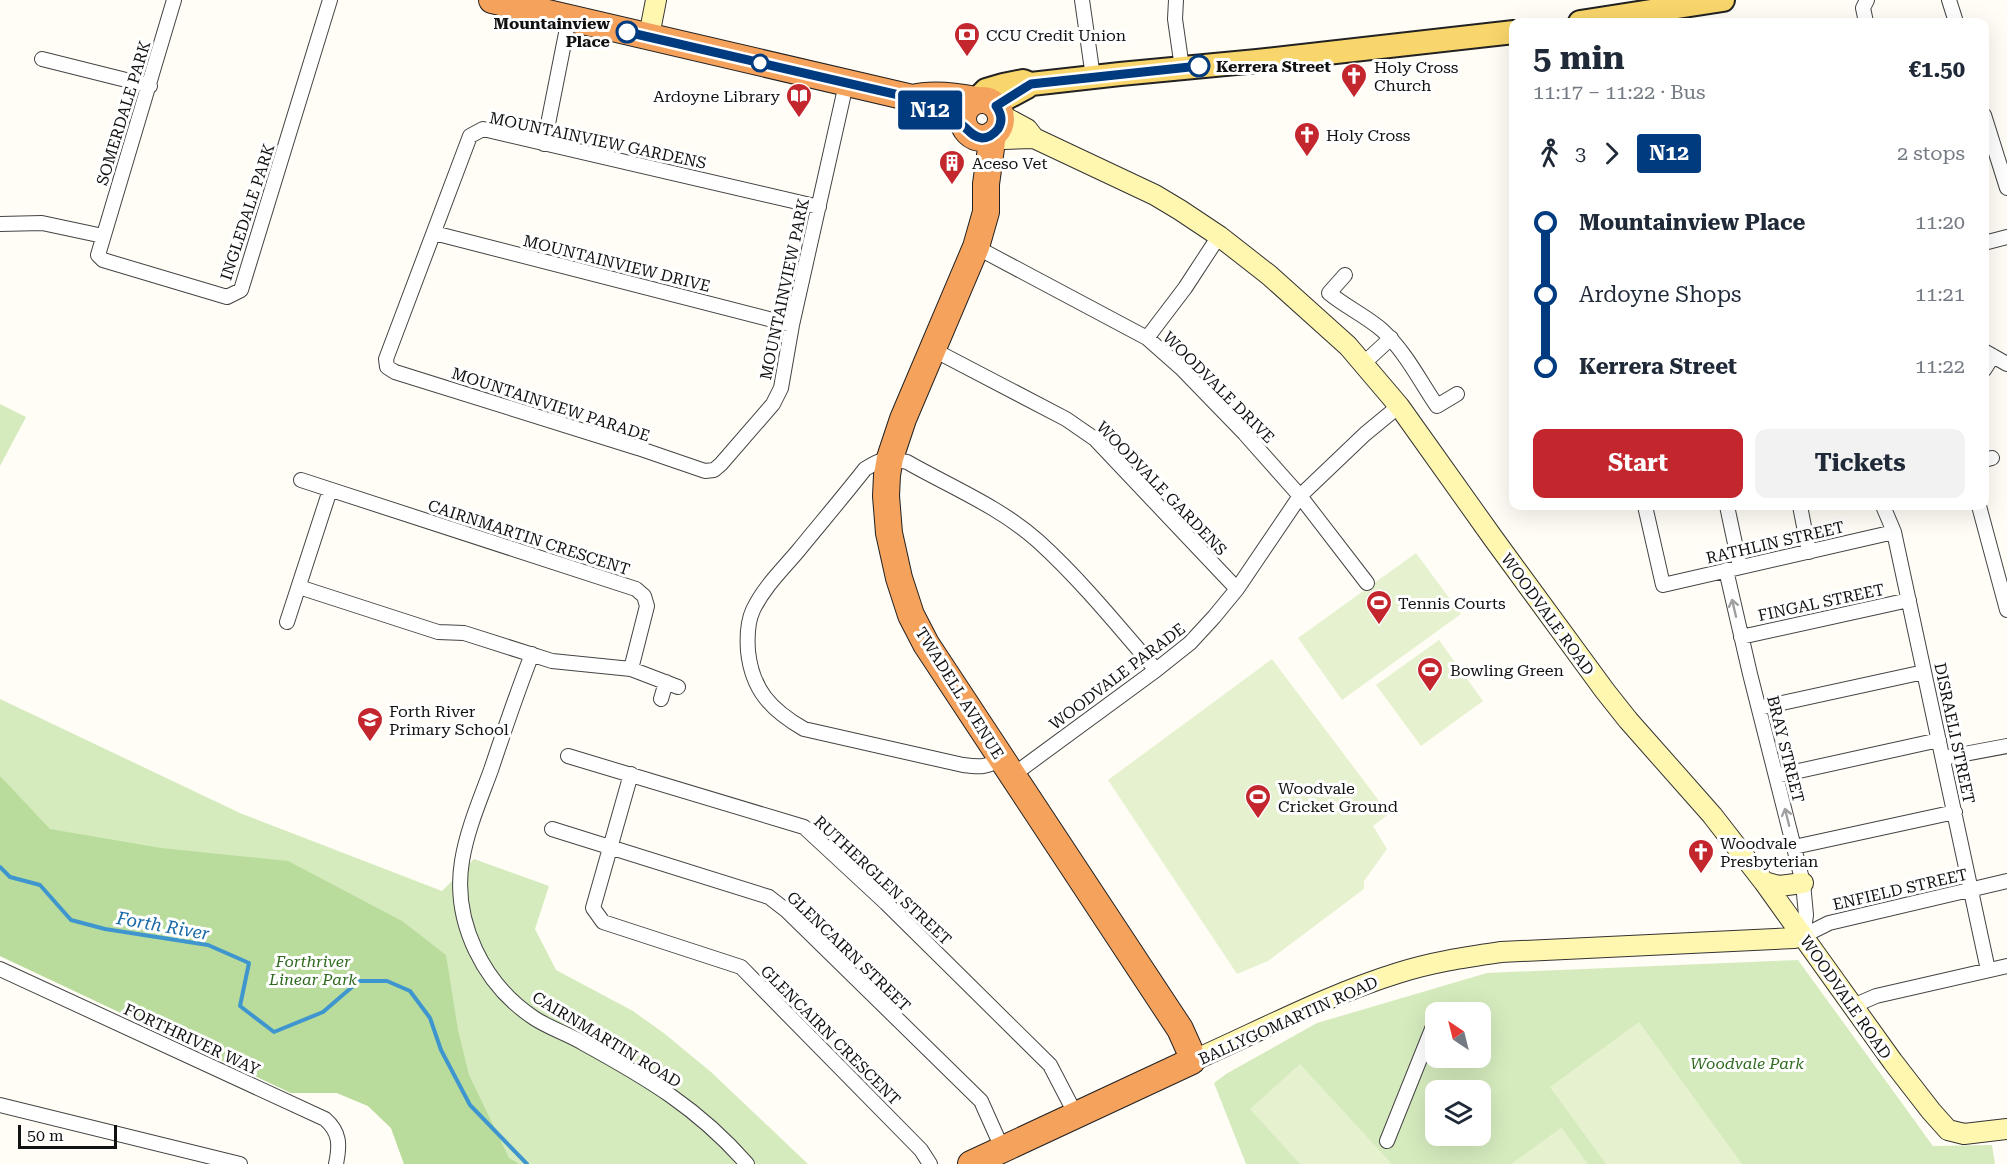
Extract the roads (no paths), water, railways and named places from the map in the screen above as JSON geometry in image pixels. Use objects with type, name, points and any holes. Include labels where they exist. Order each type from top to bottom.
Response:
[{"type":"highway","points":[[492,0],[912,98],[924,95],[961,97],[992,118],[982,138],[970,134],[948,117],[920,106],[912,98]]},
{"type":"highway","name":"TWADELL AVENUE","points":[[992,118],[986,212],[976,247],[903,419],[890,458],[886,496],[889,533],[899,578],[911,615],[926,644],[1180,1029],[1192,1061]]},
{"type":"highway","name":"TWADELL AVENUE","points":[[965,128],[980,158],[986,184]]},
{"type":"highway","name":"BALLYGOMARTIN ROAD","points":[[971,1164],[1192,1061]]},
{"type":"main road","points":[[649,36],[656,0]]},
{"type":"main road","points":[[1606,18],[1723,0]]},
{"type":"main road","points":[[992,118],[1031,84],[1509,33]]},
{"type":"main road","name":"WOODVALE ROAD","points":[[992,118],[1027,129],[1034,138],[1155,195],[1180,210],[1219,236],[1305,306],[1364,363],[1400,406],[1492,538],[1605,691],[1712,815],[1764,882],[1893,1062],[1948,1130],[1964,1134],[2007,1129]]},
{"type":"main road","points":[[1764,882],[1779,886],[1803,883]]},
{"type":"main road","name":"BALLYGOMARTIN ROAD","points":[[1192,1061],[1348,990],[1399,972],[1464,957],[1501,952],[1803,936]]},
{"type":"street","name":"SOMERDALE PARK","points":[[98,255],[174,0]]},
{"type":"street","name":"INGLEDALE PARK","points":[[98,255],[103,260],[227,297],[241,290],[330,0]]},
{"type":"street","points":[[1082,0],[1094,77]]},
{"type":"street","points":[[1176,0],[1175,19],[1182,68]]},
{"type":"street","points":[[1865,18],[1863,8],[1867,0]]},
{"type":"street","points":[[1949,0],[1955,18]]},
{"type":"street","points":[[544,144],[569,18]]},
{"type":"street","points":[[42,59],[150,86]]},
{"type":"street","name":"MOUNTAINVIEW PARK","points":[[705,471],[714,470],[721,464],[773,404],[781,388],[792,325],[846,84]]},
{"type":"street","name":"MOUNTAINVIEW GARDENS","points":[[387,367],[386,359],[470,136],[483,129],[819,207]]},
{"type":"street","points":[[1989,131],[2007,188]]},
{"type":"street","points":[[0,224],[42,223],[103,236]]},
{"type":"street","name":"MOUNTAINVIEW DRIVE","points":[[434,233],[792,325]]},
{"type":"street","points":[[1147,338],[1185,288],[1219,236]]},
{"type":"street","points":[[1989,242],[2007,237]]},
{"type":"street","name":"WOODVALE DRIVE","points":[[976,247],[1046,282],[1147,338],[1181,368],[1245,434],[1300,496],[1367,583]]},
{"type":"street","points":[[1345,274],[1329,293],[1390,338],[1437,406],[1457,394]]},
{"type":"street","points":[[1364,363],[1390,338]]},
{"type":"street","name":"WOODVALE GARDENS","points":[[932,349],[1066,419],[1095,439],[1237,589]]},
{"type":"street","points":[[1989,353],[2007,364]]},
{"type":"street","name":"MOUNTAINVIEW PARADE","points":[[387,367],[395,372],[705,471]]},
{"type":"street","name":"WOODVALE PARADE","points":[[890,458],[879,460],[865,469],[767,587],[753,611],[747,636],[752,674],[761,693],[774,709],[804,729],[963,765],[1007,766],[1156,670],[1190,643],[1237,589],[1300,496],[1357,441],[1400,406]]},
{"type":"street","points":[[890,458],[907,462],[964,493],[1005,517],[1037,540],[1090,594],[1156,670]]},
{"type":"street","name":"CAIRNMARTIN CRESCENT","points":[[301,480],[636,589],[644,596],[647,606],[631,669]]},
{"type":"street","points":[[287,622],[330,490]]},
{"type":"street","name":"RATHLIN STREET","points":[[1646,510],[1663,585],[1894,532]]},
{"type":"street","name":"BRAY STREET","points":[[1727,510],[1741,637],[1803,883],[1806,915],[1803,936]]},
{"type":"street","points":[[1801,510],[1809,552]]},
{"type":"street","name":"DISRAELI STREET","points":[[1885,510],[1894,532],[1988,970]]},
{"type":"street","points":[[1980,510],[2007,610]]},
{"type":"street","points":[[299,587],[438,632],[464,633],[552,661],[631,669],[672,684],[661,699]]},
{"type":"street","name":"FINGAL STREET","points":[[1741,637],[1909,600]]},
{"type":"street","name":"CAIRNMARTIN ROAD","points":[[532,654],[471,826],[462,862],[460,900],[476,952],[487,972],[503,992],[536,1019],[634,1071],[668,1092],[725,1140],[747,1164]]},
{"type":"street","points":[[1759,708],[1924,672]]},
{"type":"street","points":[[1776,776],[1939,740]]},
{"type":"street","points":[[1943,758],[2007,746]]},
{"type":"street","name":"RUTHERGLEN STREET","points":[[568,756],[804,826],[886,903],[1050,1065],[1077,1114]]},
{"type":"street","name":"GLENCAIRN CRESCENT","points":[[632,774],[593,908],[603,922],[741,968],[921,1150],[930,1164]]},
{"type":"street","points":[[1794,847],[1955,812]]},
{"type":"street","name":"GLENCAIRN STREET","points":[[552,829],[769,897],[787,911],[981,1101],[1002,1148]]},
{"type":"street","name":"ENFIELD STREET","points":[[1803,936],[1829,923],[2007,881]]},
{"type":"street","points":[[1853,1006],[1876,996],[2007,966]]},
{"type":"street","name":"FORTHRIVER WAY","points":[[0,969],[325,1119],[332,1125],[339,1140],[336,1164]]},
{"type":"street","points":[[1387,1141],[1425,1046]]},
{"type":"street","points":[[0,1105],[231,1163]]},
{"type":"waterway","name":"Forth River","points":[[0,867],[10,877],[40,885],[71,920],[105,929],[208,945],[249,963],[240,1006],[274,1032],[323,1012],[359,981],[387,981],[410,991],[430,1018],[441,1050],[470,1105],[527,1164]]},
{"type":"place","name":"Mountainview Place","points":[[627,32]]},
{"type":"place","name":"CCU Credit Union","points":[[967,58]]},
{"type":"place","name":"Kerrera Street","points":[[1199,66]]},
{"type":"place","name":"Holy Cross Church","points":[[1354,99]]},
{"type":"place","name":"Ardoyne Library","points":[[799,119]]},
{"type":"place","name":"Holy Cross","points":[[1307,158]]},
{"type":"place","name":"Aceso Vet","points":[[952,186]]},
{"type":"place","name":"Tennis Courts","points":[[1379,626]]},
{"type":"place","name":"Bowling Green","points":[[1430,693]]},
{"type":"place","name":"Forth River Primary School","points":[[370,743]]},
{"type":"place","name":"Woodvale Cricket Ground","points":[[1258,820]]},
{"type":"place","name":"Woodvale Presbyterian","points":[[1701,875]]},
{"type":"park label","name":"Forthriver Linear Park","points":[[313,970]]},
{"type":"park label","name":"Woodvale Park","points":[[1747,1063]]}]
